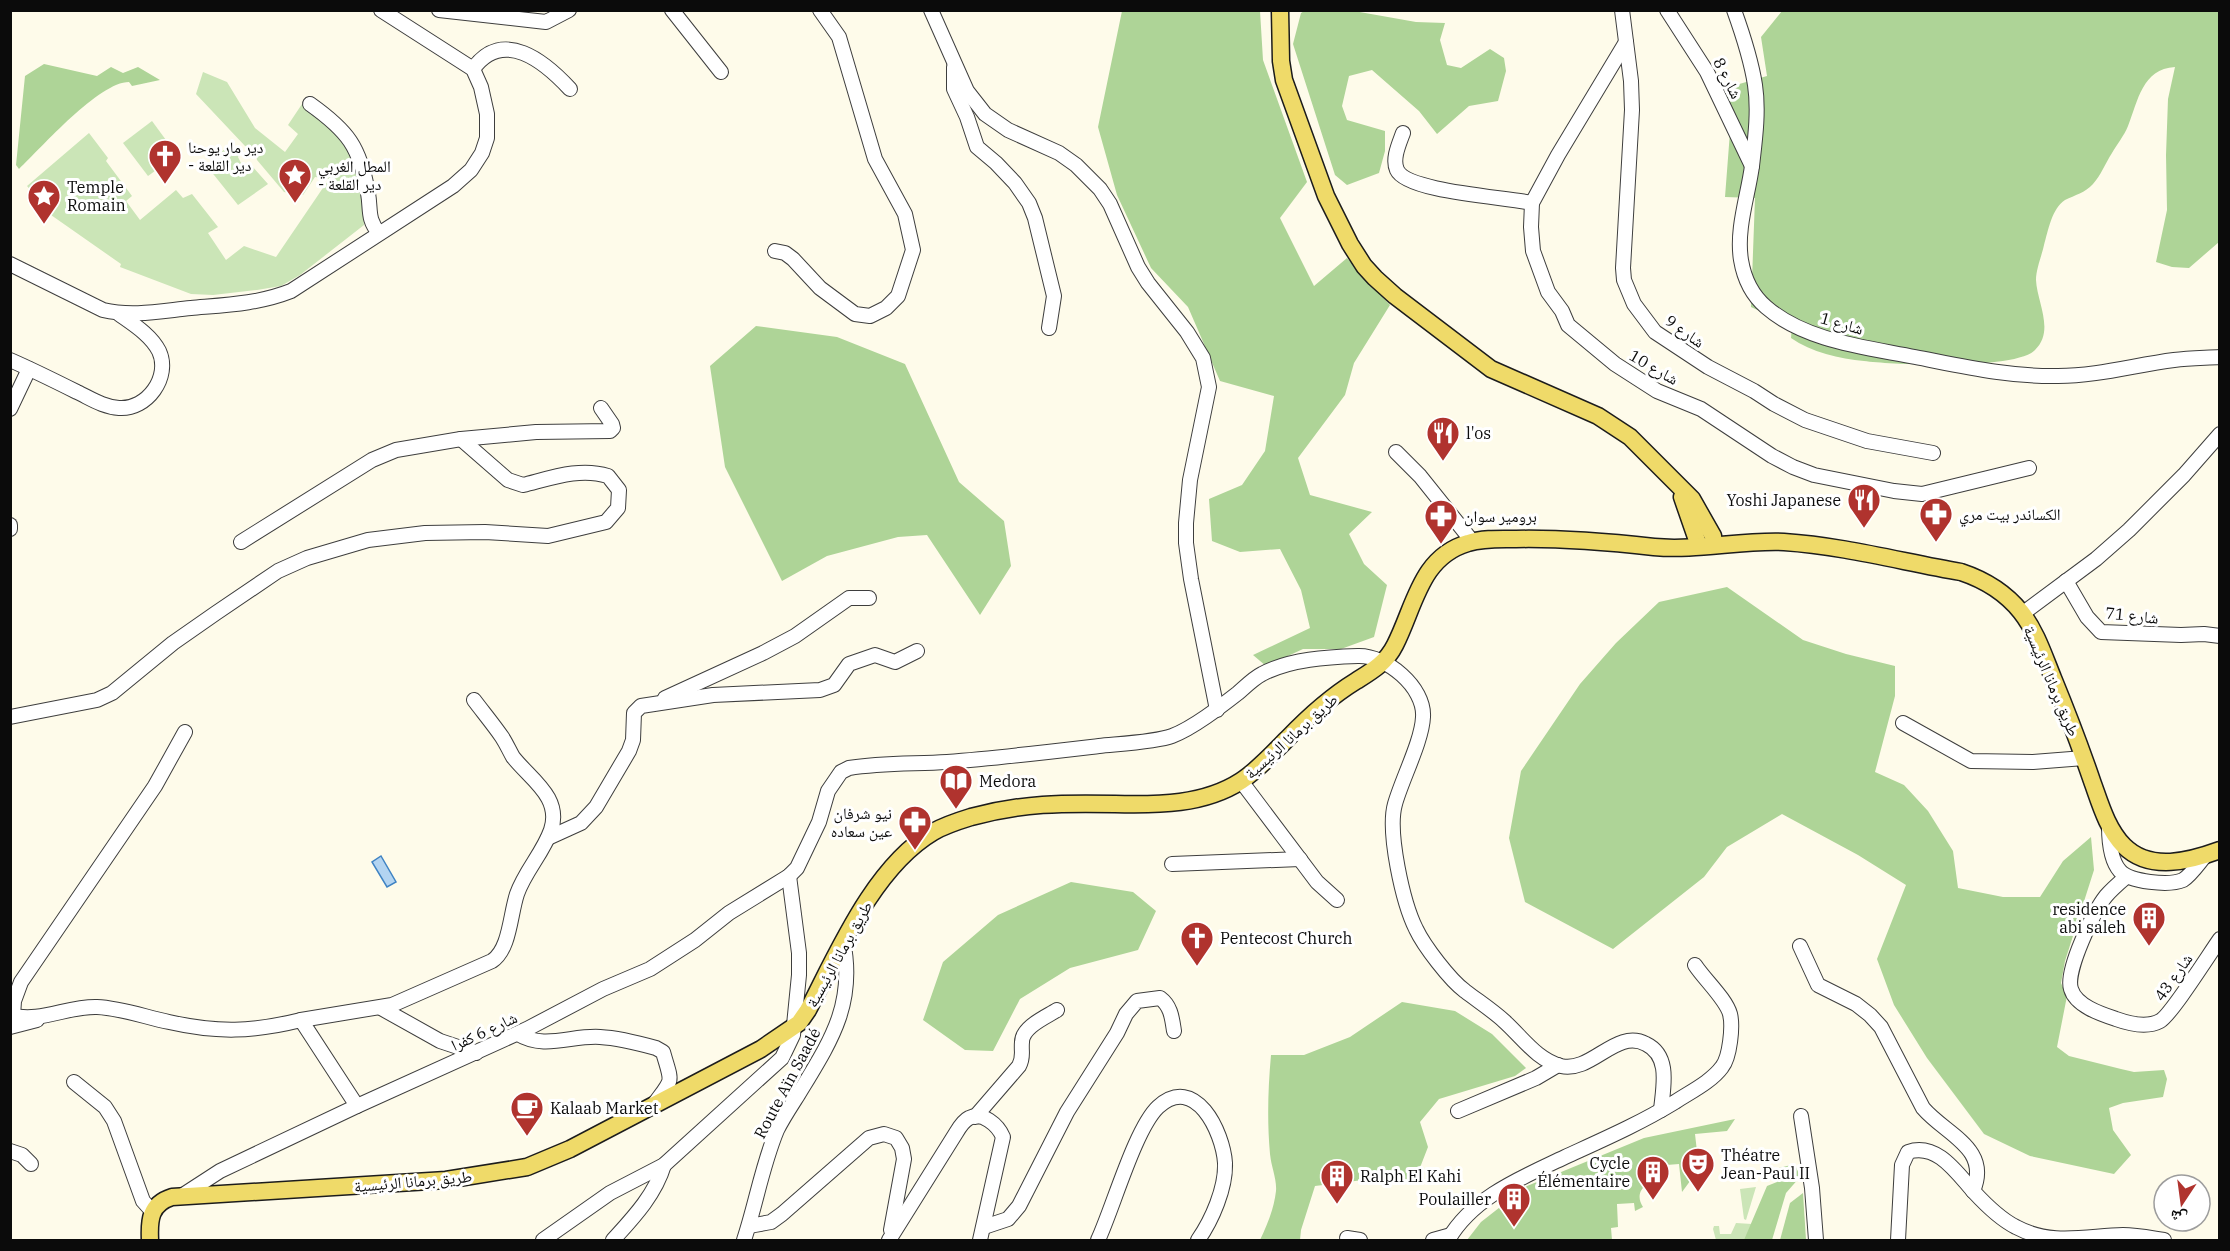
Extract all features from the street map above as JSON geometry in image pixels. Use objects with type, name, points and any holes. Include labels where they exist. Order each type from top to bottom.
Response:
[{"type":"main road","points":[[1280,10],[1281,61],[1284,80],[1326,196],[1350,244],[1364,266],[1395,296],[1491,369],[1598,416],[1630,437],[1679,487],[1706,541]]},
{"type":"main road","name":"طريق برمانا الرئيسية","points":[[152,1211],[161,1201],[183,1195],[447,1180],[506,1172],[550,1158],[761,1049],[794,1027],[808,1010],[843,941],[876,890],[900,859],[934,831],[953,822],[994,811],[1036,804],[1177,803],[1211,795],[1240,781],[1268,759],[1322,705],[1385,661],[1395,645],[1425,576],[1438,559],[1472,541],[1526,539],[1638,543],[1655,538],[1706,541],[1740,536],[1759,541],[1789,542],[1826,548],[1961,572],[1991,585],[2005,596],[2022,614],[2034,632],[2109,826],[2124,846],[2150,860],[2165,863],[2212,853]]},
{"type":"main road","points":[[150,1240],[152,1211]]},
{"type":"street","points":[[11,263],[103,310],[119,314],[251,303],[291,291],[453,186],[471,170],[482,153],[487,138],[487,114],[481,87],[473,69],[381,10]]},
{"type":"street","points":[[439,10],[546,22],[569,10]]},
{"type":"street","points":[[672,10],[721,72]]},
{"type":"street","points":[[775,251],[785,253],[793,259],[820,288],[855,314],[870,316],[886,308],[898,296],[914,250],[905,214],[875,159],[839,37],[820,10]]},
{"type":"street","points":[[931,10],[968,91],[985,114],[1008,130],[1059,153],[1076,165],[1100,189],[1110,204],[1138,267],[1187,332],[1203,358],[1209,387],[1190,480],[1186,543],[1217,710]]},
{"type":"street","name":"شارع 9","points":[[1622,10],[1632,110],[1623,268],[1634,304],[1655,332],[1708,367],[1790,413],[1867,441],[1933,453]]},
{"type":"street","name":"شارع 8","points":[[1667,10],[1707,72],[1752,166]]},
{"type":"street","name":"شارع 1","points":[[1734,10],[1747,47],[1755,86],[1756,109],[1752,166],[1740,250],[1744,273],[1752,290],[1766,307],[1806,330],[1838,341],[1886,352],[2028,376],[2085,374],[2174,360],[2220,357]]},
{"type":"street","name":"شارع 10","points":[[1626,42],[1532,203],[1533,251],[1548,292],[1562,311],[1568,325],[1624,369],[1657,391],[1701,409],[1772,456],[1814,475],[1894,491],[1922,494],[2029,468]]},
{"type":"street","points":[[473,69],[481,57],[505,50],[514,50],[545,64],[570,89]]},
{"type":"street","points":[[954,64],[954,89],[977,147],[1015,183],[1029,203],[1035,218],[1054,296],[1049,328]]},
{"type":"street","points":[[310,105],[342,128],[354,147],[364,174],[371,223],[379,233]]},
{"type":"street","points":[[1403,133],[1395,161],[1398,173],[1404,179],[1427,187],[1532,203]]},
{"type":"street","points":[[10,360],[106,405],[131,408],[141,403],[156,387],[162,366],[160,353],[144,333],[119,314]]},
{"type":"street","points":[[10,410],[29,369]]},
{"type":"street","points":[[241,542],[372,460],[396,450],[461,439],[536,432],[610,431],[613,428],[612,424],[601,408]]},
{"type":"street","points":[[2022,614],[2096,559],[2129,530],[2184,475],[2220,434]]},
{"type":"street","points":[[10,717],[97,700],[112,693],[173,643],[216,613],[278,572],[307,558],[368,540],[425,533],[485,532],[548,536],[606,522],[618,508],[619,490],[608,476],[586,473],[562,475],[523,485],[518,484],[508,480],[461,439]]},
{"type":"street","points":[[1396,452],[1420,476],[1472,541]]},
{"type":"street","name":"شارع 71","points":[[2066,581],[2087,617],[2101,632],[2220,636]]},
{"type":"street","points":[[656,704],[668,695],[763,653],[795,636],[849,598],[869,598]]},
{"type":"street","points":[[548,838],[575,827],[592,812],[629,751],[633,740],[634,713],[641,706],[713,695],[820,690],[834,686],[849,664],[875,655],[895,662],[917,651]]},
{"type":"street","points":[[543,1240],[610,1194],[664,1166],[777,1065],[791,1043],[799,953],[789,876],[804,856],[819,822],[828,791],[841,772],[849,768],[993,758],[1171,736],[1217,710],[1261,674],[1288,664],[1362,656],[1385,661],[1414,690],[1423,709],[1422,727],[1392,817],[1395,855],[1415,928],[1423,942],[1461,989],[1498,1016],[1536,1052],[1558,1065],[1570,1067],[1582,1064],[1617,1044],[1629,1041],[1639,1040],[1650,1045],[1663,1062],[1661,1110]]},
{"type":"street","points":[[185,732],[155,786],[21,982],[14,1001],[11,1019],[43,1017],[98,1007],[198,1028],[230,1031],[264,1028],[381,1008],[425,992],[499,956],[503,951],[511,912],[522,880],[548,838],[554,811],[542,788],[515,759],[474,700]]},
{"type":"street","points":[[1902,723],[1971,761],[2034,762],[2084,758]]},
{"type":"street","points":[[1240,781],[1317,882],[1337,900]]},
{"type":"street","points":[[2109,826],[2116,865],[2126,877],[2144,881],[2179,881],[2212,853]]},
{"type":"street","points":[[1172,864],[1300,859]]},
{"type":"street","name":"شارع 6 كفرا","points":[[183,1195],[220,1171],[357,1106],[518,1034],[603,989],[650,969],[789,876]]},
{"type":"street","name":"شارع 43","points":[[2126,877],[2098,908],[2076,957],[2070,985],[2073,994],[2082,1004],[2119,1020],[2147,1025],[2155,1023],[2163,1019],[2170,1010],[2220,939]]},
{"type":"street","name":"Route Aïn Saadé","points":[[744,1240],[778,1129],[822,1055],[845,1001],[847,968],[843,941]]},
{"type":"street","points":[[1800,946],[1818,985],[1856,1004],[1881,1026],[1923,1108],[1932,1119],[1970,1148],[1979,1171],[1973,1191]]},
{"type":"street","points":[[1433,1240],[1450,1238],[1456,1227],[1491,1195],[1661,1110],[1712,1077],[1722,1067],[1727,1058],[1730,1041],[1730,1013],[1695,966]]},
{"type":"street","points":[[982,1234],[1008,1219],[1019,1206],[1067,1112],[1117,1033],[1130,1008],[1137,1001],[1160,998],[1166,1002],[1170,1010],[1174,1031]]},
{"type":"street","points":[[381,1008],[440,1041],[476,1053]]},
{"type":"street","points":[[975,1117],[1013,1075],[1023,1060],[1022,1042],[1026,1031],[1057,1010]]},
{"type":"street","points":[[301,1020],[357,1106]]},
{"type":"street","points":[[518,1034],[539,1042],[600,1037],[656,1048],[663,1052],[671,1078],[667,1088],[655,1103]]},
{"type":"street","points":[[1458,1111],[1536,1078],[1558,1065]]},
{"type":"street","points":[[74,1082],[105,1107],[114,1121],[143,1201],[152,1211]]},
{"type":"street","points":[[1098,1240],[1142,1130],[1159,1106],[1179,1097],[1196,1102],[1210,1116],[1219,1136],[1225,1163],[1224,1180],[1198,1240]]},
{"type":"street","points":[[1801,1116],[1812,1188],[1816,1240]]},
{"type":"street","points":[[889,1240],[956,1133],[969,1118],[975,1117],[991,1122],[1000,1130],[1003,1137],[982,1234]]},
{"type":"street","points":[[749,1226],[771,1222],[802,1198],[869,1138],[884,1134],[896,1138],[902,1148],[904,1159],[889,1240]]},
{"type":"street","points":[[1898,1240],[1902,1165],[1908,1152],[1923,1149],[1944,1160],[2014,1234],[2033,1234],[2065,1239],[2124,1235],[2164,1240]]},
{"type":"street","points":[[10,1151],[22,1155],[31,1164]]},
{"type":"street","points":[[613,1240],[653,1192],[664,1166]]},
{"type":"green space","points":[[1306,10],[1354,11],[1416,22],[1445,23],[1440,40],[1447,65],[1461,68],[1490,49],[1504,58],[1506,71],[1498,101],[1469,106],[1437,134],[1419,111],[1372,70],[1349,76],[1342,106],[1347,120],[1385,131],[1385,151],[1379,173],[1347,185],[1335,175],[1293,44],[1301,13]]},
{"type":"green space","points":[[1122,11],[1260,11],[1263,60],[1307,182],[1280,218],[1314,286],[1347,258],[1390,305],[1354,363],[1345,395],[1298,458],[1310,495],[1372,512],[1349,534],[1364,564],[1387,585],[1374,637],[1341,649],[1303,649],[1266,666],[1253,655],[1310,628],[1301,590],[1280,549],[1240,552],[1212,541],[1209,499],[1242,485],[1265,451],[1274,396],[1220,381],[1188,307],[1151,268],[1117,195],[1098,127]]},
{"type":"green space","points":[[1782,11],[2219,11],[2219,242],[2189,268],[2172,267],[2156,262],[2167,210],[2168,99],[2175,67],[2164,69],[2148,80],[2143,88],[2126,130],[2096,181],[2087,190],[2065,200],[2054,214],[2036,276],[2044,334],[2035,350],[2004,361],[1926,365],[1845,359],[1799,343],[1791,338],[1792,326],[1751,307],[1755,198],[1725,197],[1732,106],[1722,89],[1767,76],[1761,37]]},
{"type":"green space","points":[[44,64],[97,76],[111,67],[123,73],[138,67],[160,80],[132,86],[129,82],[102,92],[71,117],[19,169],[16,165],[25,76]]},
{"type":"green space","points":[[203,72],[227,82],[255,128],[285,152],[298,134],[288,125],[302,104],[337,128],[345,138],[356,161],[361,186],[364,225],[300,275],[281,286],[213,295],[191,294],[120,267],[121,264],[31,201],[35,195],[27,186],[89,133],[132,196],[126,201],[140,220],[176,190],[183,198],[192,194],[218,227],[208,233],[226,260],[244,246],[276,257],[329,179],[315,177],[303,195],[284,192],[257,160],[255,149],[245,146],[196,94]]},
{"type":"green space","points":[[152,121],[177,155],[148,176],[123,143]]},
{"type":"green space","points":[[232,143],[240,151],[238,157],[241,163],[251,165],[268,184],[238,205],[210,170],[223,160],[219,154]]},
{"type":"green space","points":[[756,326],[837,337],[905,364],[959,482],[1004,521],[1011,566],[980,615],[927,535],[898,537],[827,556],[782,581],[725,467],[710,366]]},
{"type":"green space","points":[[1727,587],[1803,640],[1895,666],[1895,696],[1875,772],[1904,785],[1928,811],[1953,851],[1958,888],[2003,897],[2040,897],[2063,861],[2091,837],[2094,870],[2065,961],[2061,983],[2067,996],[2057,1047],[2069,1056],[2134,1072],[2164,1070],[2167,1079],[2163,1097],[2123,1103],[2109,1108],[2113,1130],[2131,1155],[2114,1174],[2030,1156],[1984,1134],[1927,1058],[1894,1005],[1877,959],[1906,885],[1858,855],[1782,814],[1727,847],[1704,877],[1613,949],[1525,902],[1509,838],[1521,771],[1580,684],[1616,643],[1659,602]]},
{"type":"green space","points":[[1071,882],[1133,892],[1156,911],[1138,950],[1070,968],[1020,999],[993,1051],[965,1050],[923,1020],[943,962],[998,915]]},
{"type":"green space","points":[[1402,1002],[1455,1011],[1492,1034],[1526,1068],[1515,1076],[1439,1099],[1420,1122],[1428,1147],[1413,1178],[1397,1184],[1371,1179],[1315,1186],[1300,1240],[1260,1240],[1268,1223],[1276,1191],[1268,1129],[1271,1055],[1304,1055],[1350,1037]]},
{"type":"green space","points":[[1735,1119],[1727,1131],[1695,1134],[1699,1169],[1682,1192],[1679,1164],[1654,1166],[1655,1178],[1662,1178],[1662,1180],[1659,1184],[1648,1184],[1643,1188],[1640,1197],[1643,1207],[1635,1211],[1634,1203],[1617,1204],[1618,1227],[1611,1228],[1612,1240],[1467,1240],[1481,1222],[1527,1186],[1644,1138]]},
{"type":"green space","points":[[1795,1164],[1800,1177],[1786,1193],[1772,1240],[1744,1240],[1767,1186],[1777,1182],[1779,1168]]},
{"type":"green space","points":[[1756,1187],[1746,1220],[1740,1189]]},
{"type":"green space","points":[[1803,1193],[1806,1240],[1780,1240],[1790,1203]]},
{"type":"green space","points":[[1736,1223],[1752,1224],[1745,1240],[1716,1240],[1714,1226],[1719,1226],[1720,1234],[1731,1234]]},
{"type":"water","points":[[381,856],[396,882],[387,887],[372,862]]},
{"type":"place","name":"دير مار يوحنا - دير القلعة","points":[[165,185]]},
{"type":"place","name":"المطل الغربي - دير القلعة","points":[[295,204]]},
{"type":"place","name":"Temple Romain","points":[[44,225]]},
{"type":"place","name":"l'os","points":[[1443,462]]},
{"type":"place","name":"Yoshi Japanese","points":[[1864,529]]},
{"type":"place","name":"الكساندر بيت مري","points":[[1936,543]]},
{"type":"place","name":"برومير سوان","points":[[1441,545]]},
{"type":"place","name":"Medora","points":[[956,810]]},
{"type":"place","name":"نيو شرفان عين سعاده","points":[[915,851]]},
{"type":"place","name":"residence abi saleh","points":[[2149,947]]},
{"type":"place","name":"Pentecost Church","points":[[1197,967]]},
{"type":"place","name":"Kalaab Market","points":[[527,1137]]},
{"type":"place","name":"Théatre Jean-Paul II","points":[[1698,1193]]},
{"type":"place","name":"Cycle Élémentaire","points":[[1653,1201]]},
{"type":"place","name":"Ralph El Kahi","points":[[1337,1205]]},
{"type":"place","name":"Poulailler","points":[[1514,1228]]}]
